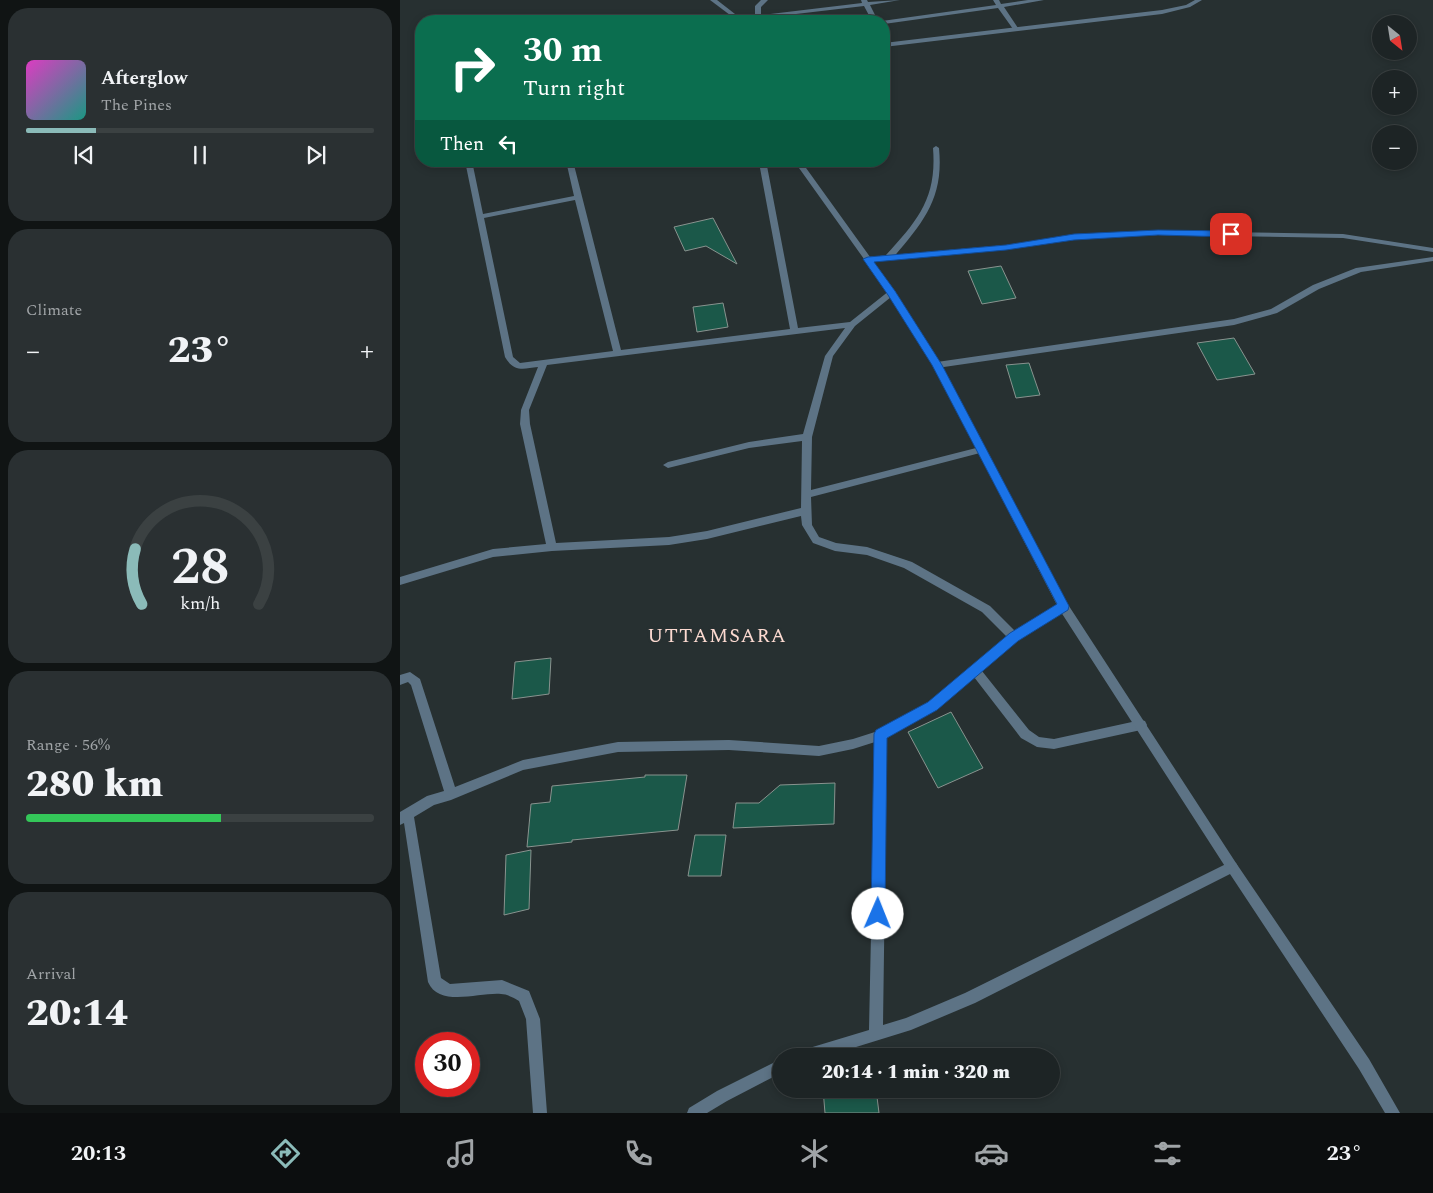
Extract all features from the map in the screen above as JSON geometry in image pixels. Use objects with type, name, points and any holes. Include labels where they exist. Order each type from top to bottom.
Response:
[{"type":"street","points":[[713,0],[733,15]]},
{"type":"street","points":[[772,15],[865,2],[897,0]]},
{"type":"street","points":[[996,0],[1015,28]]},
{"type":"street","points":[[890,21],[1041,0]]},
{"type":"street","points":[[890,44],[1015,28],[1162,12],[1188,6],[1199,0]]},
{"type":"street","points":[[758,15],[758,6],[763,1]]},
{"type":"street","points":[[865,2],[871,15]]},
{"type":"street","points":[[889,258],[917,224],[930,203],[937,183],[939,165],[936,148]]},
{"type":"street","points":[[469,167],[509,357],[512,362],[519,366],[852,324]]},
{"type":"street","points":[[570,167],[618,354]]},
{"type":"street","points":[[802,167],[892,293],[937,365],[980,450],[1064,606],[1232,867],[1364,1064],[1393,1113]]},
{"type":"street","points":[[764,168],[796,332]]},
{"type":"street","points":[[480,216],[578,197]]},
{"type":"street","points":[[868,259],[1006,247],[1074,237],[1158,233],[1343,236],[1433,250]]},
{"type":"street","points":[[937,365],[1234,322],[1274,311],[1316,287],[1359,270],[1433,259]]},
{"type":"street","points":[[892,293],[852,324],[829,356],[807,437],[807,525],[816,540],[835,547],[866,551],[908,565],[986,609],[1014,637]]},
{"type":"street","points":[[543,364],[526,410],[525,424],[552,547]]},
{"type":"street","points":[[668,465],[749,445],[807,437]]},
{"type":"street","points":[[806,495],[980,450]]},
{"type":"street","points":[[400,581],[493,553],[552,547],[670,541],[707,535],[806,511]]},
{"type":"street","points":[[540,1113],[532,1019],[524,996],[502,987],[449,991],[435,982],[404,817],[431,800],[451,794],[524,764],[618,747],[729,744],[819,750],[853,744],[881,734],[933,706],[1014,637],[1064,606]]},
{"type":"street","points":[[975,670],[1025,734],[1037,742],[1054,744],[1140,725]]},
{"type":"street","points":[[400,680],[410,677],[416,682],[451,794]]},
{"type":"street","points":[[876,1033],[881,734]]},
{"type":"street","points":[[830,1048],[906,1025],[970,998],[1232,867]]},
{"type":"street","points":[[694,1113],[772,1070]]},
{"type":"building","points":[[713,218],[737,264],[706,246],[685,251],[674,227]]},
{"type":"building","points":[[1001,266],[1016,298],[982,304],[968,271]]},
{"type":"building","points":[[723,303],[728,327],[697,332],[693,307]]},
{"type":"building","points":[[1234,338],[1255,374],[1217,380],[1197,343]]},
{"type":"building","points":[[1029,363],[1040,395],[1016,398],[1006,365]]},
{"type":"building","points":[[551,658],[549,694],[512,699],[515,662]]},
{"type":"building","points":[[951,712],[983,768],[938,788],[908,732]]},
{"type":"building","points":[[645,775],[687,775],[678,830],[572,840],[572,842],[527,847],[531,804],[550,802],[552,786],[645,777]]},
{"type":"building","points":[[835,783],[834,824],[733,828],[736,803],[759,803],[780,785]]},
{"type":"building","points":[[695,835],[726,835],[721,876],[688,876]]},
{"type":"building","points":[[531,850],[529,909],[504,915],[506,855]]},
{"type":"building","points":[[824,1098],[877,1098],[879,1113],[825,1113]]},
{"type":"district","name":"UTTAMSARA","points":[[717,635]]},
{"type":"route","points":[[878,914],[881,734],[933,706],[1014,637],[1064,606],[980,450],[937,365],[892,293],[868,259],[1006,247],[1074,237],[1158,233],[1231,234]]}]
